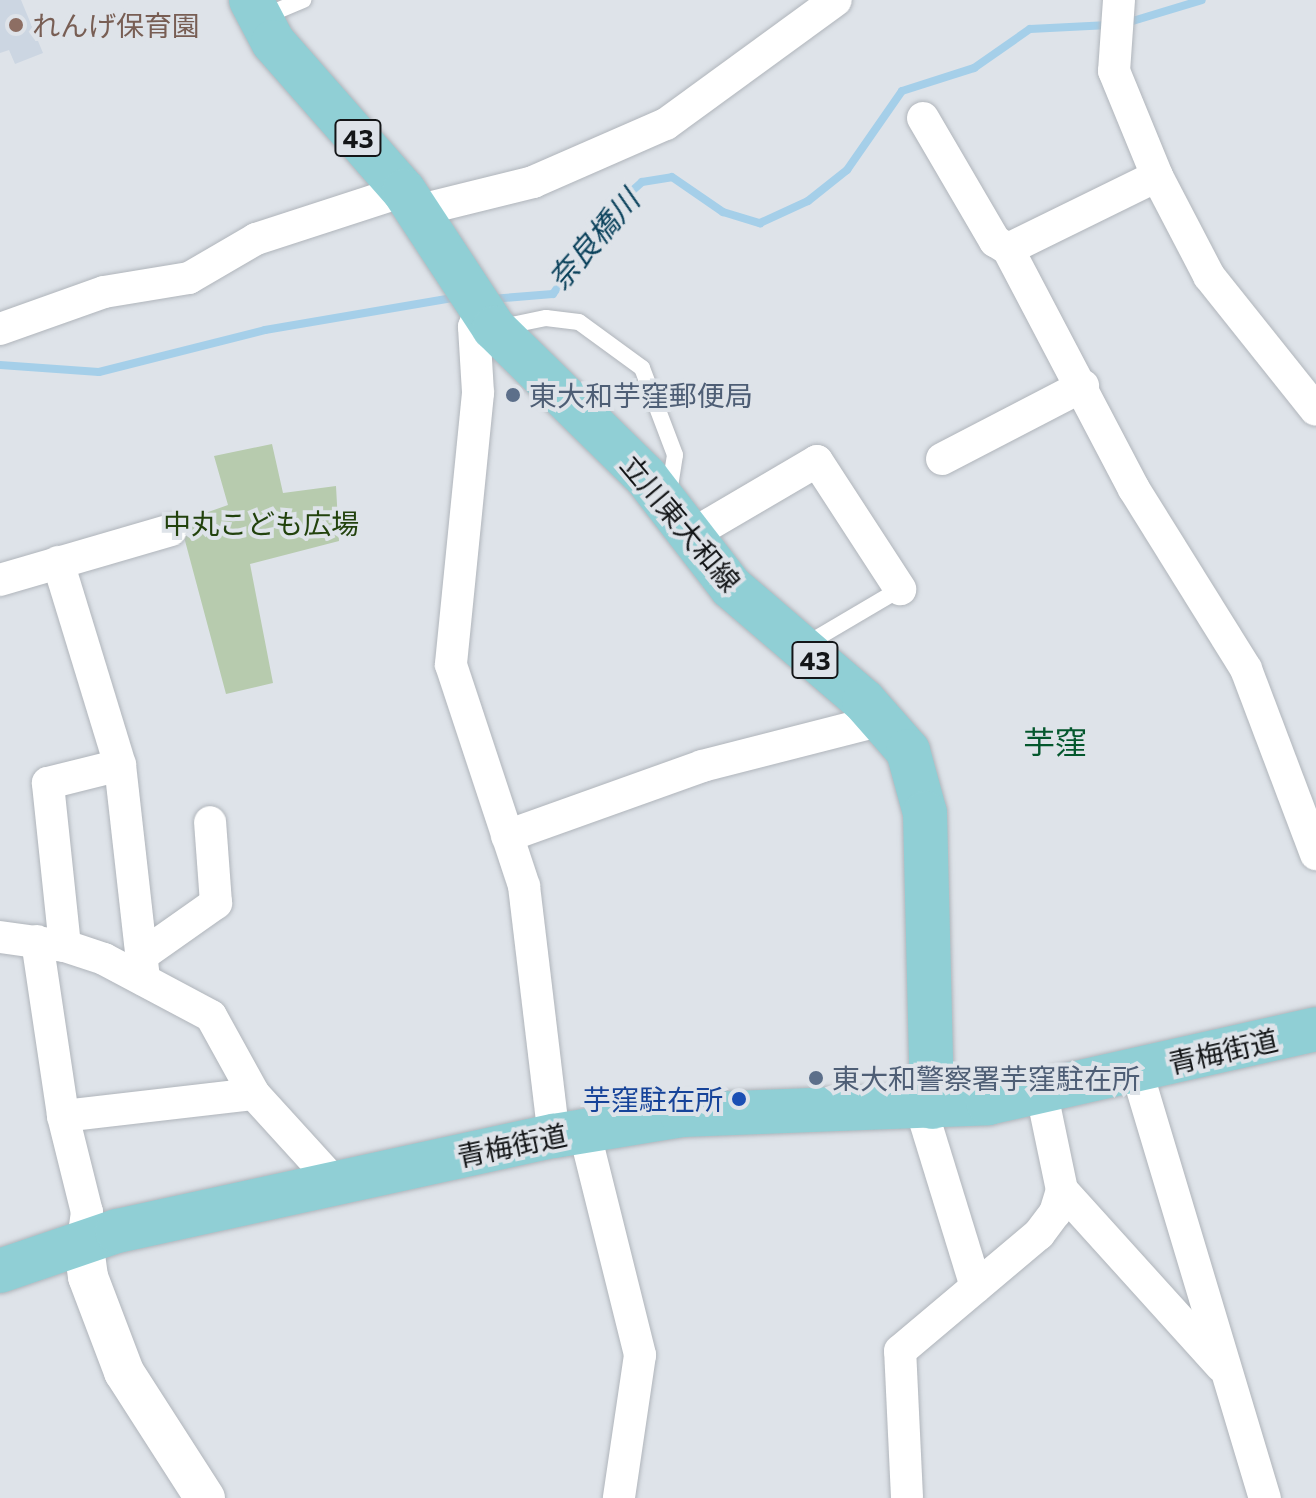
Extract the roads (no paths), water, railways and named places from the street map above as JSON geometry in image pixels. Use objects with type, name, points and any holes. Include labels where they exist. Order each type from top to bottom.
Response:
[{"type":"main road","name":"立川東大和線","points":[[254,10],[410,201],[478,307],[680,519],[731,587],[883,720],[908,751],[923,800],[926,1108]]},
{"type":"main road","name":"青梅街道","points":[[0,1271],[83,1241],[334,1182],[569,1133],[682,1115],[926,1108],[1042,1094],[1316,1029]]},
{"type":"street","points":[[0,329],[104,292],[189,278],[256,239],[410,201],[533,182],[666,124],[836,0]]},
{"type":"street","points":[[1119,2],[1114,71],[1157,176],[1209,276],[1316,410]]},
{"type":"street","points":[[923,118],[995,241],[1008,249],[1083,386],[1134,489],[1246,669],[1316,854]]},
{"type":"street","points":[[1008,249],[1157,176]]},
{"type":"street","points":[[478,307],[474,327],[478,393],[451,665],[524,886],[569,1133],[640,1355],[619,1498]]},
{"type":"street","points":[[942,459],[1083,386]]},
{"type":"street","points":[[680,519],[817,461],[900,589]]},
{"type":"street","points":[[0,580],[171,530]]},
{"type":"street","points":[[58,562],[120,765],[142,968]]},
{"type":"street","points":[[507,836],[702,766],[883,720]]},
{"type":"street","points":[[120,765],[48,783],[51,944],[63,1116],[87,1212],[83,1241],[88,1277],[124,1372],[205,1498]]},
{"type":"street","points":[[142,968],[216,903],[210,822]]},
{"type":"street","points":[[0,937],[51,944],[142,968],[211,1016],[254,1094],[334,1182]]},
{"type":"street","points":[[1137,1072],[1265,1498]]},
{"type":"street","points":[[63,1116],[254,1094]]},
{"type":"street","points":[[907,1497],[900,1351],[1039,1234],[1055,1213],[1062,1190],[1042,1094]]},
{"type":"street","points":[[926,1108],[976,1287]]},
{"type":"street","points":[[1062,1190],[1227,1373]]},
{"type":"lane","points":[[254,10],[303,0]]},
{"type":"lane","points":[[478,307],[579,322],[642,368],[675,455],[680,519]]},
{"type":"lane","points":[[801,648],[900,589]]},
{"type":"waterway","name":"奈良橋川","points":[[1126,23],[1202,0]]},
{"type":"waterway","name":"奈良橋川","points":[[491,299],[553,294],[613,208],[642,182],[672,177],[723,212],[760,223],[808,201],[847,170],[902,91],[974,68],[1030,29],[1109,25]]},
{"type":"waterway","name":"奈良橋川","points":[[0,365],[99,372],[265,330],[458,297]]},
{"type":"place","name":"れんげ保育園","points":[[16,25]]},
{"type":"place","name":"東大和芋窪郵便局","points":[[513,395]]},
{"type":"place","name":"東大和警察署芋窪駐在所","points":[[816,1078]]},
{"type":"place","name":"芋窪駐在所","points":[[739,1099]]},
{"type":"district","name":"芋窪","points":[[1055,741]]},
{"type":"park label","name":"中丸こども広場","points":[[261,523]]}]
